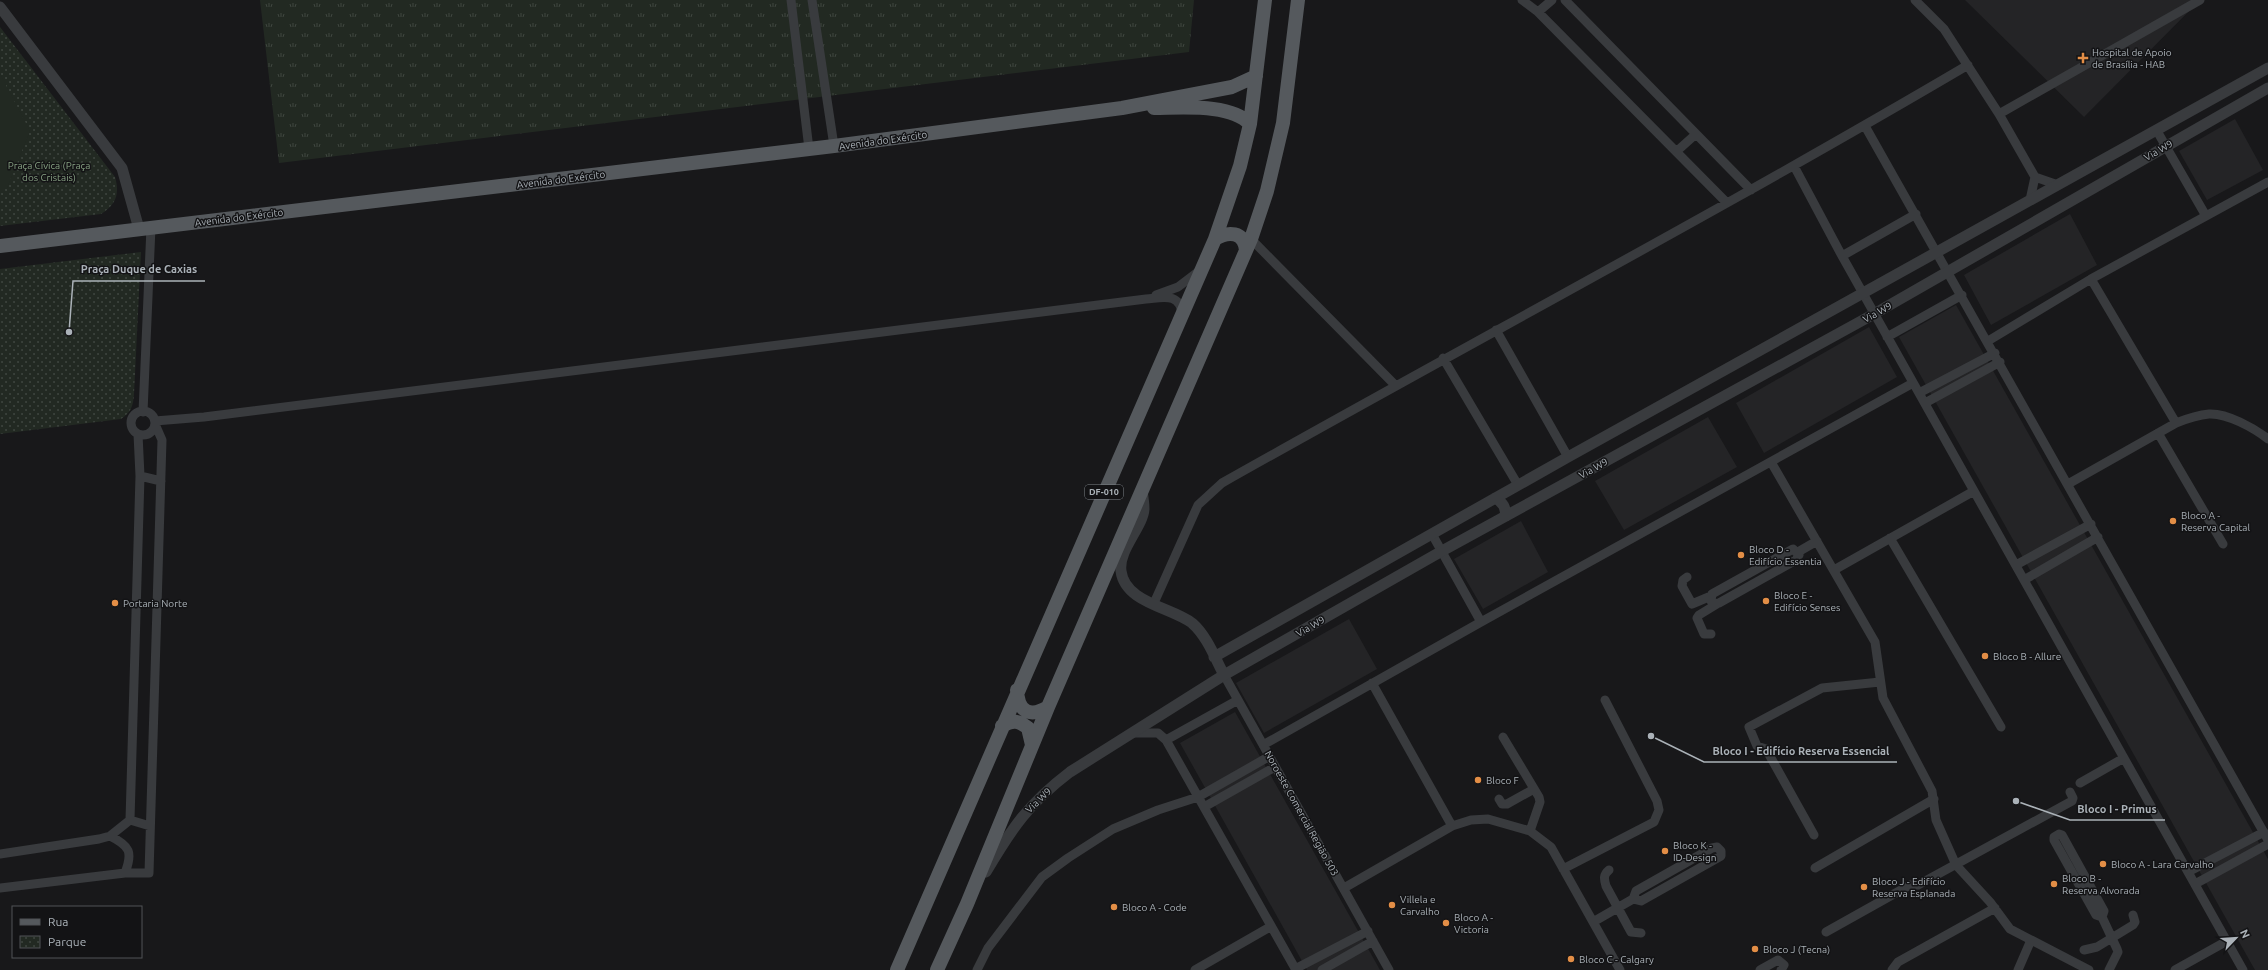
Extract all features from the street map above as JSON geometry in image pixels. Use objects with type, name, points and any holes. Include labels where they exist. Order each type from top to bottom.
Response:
[{"type":"main road","name":"DF-010","points":[[897,970],[1017,690],[1215,239],[1240,166],[1250,124],[1265,0]]},
{"type":"main road","name":"DF-010","points":[[937,970],[967,904],[1048,707],[1248,245],[1267,191],[1283,123],[1298,0]]},
{"type":"main road","name":"Avenida do Exército","points":[[0,246],[834,146],[1122,108],[1232,87],[1256,76]]},
{"type":"main road","name":"Avenida do Exército","points":[[1122,108],[1222,110],[1243,116],[1250,124]]},
{"type":"main road","points":[[1215,239],[1225,233],[1233,234],[1248,245]]},
{"type":"main road","points":[[1017,690],[1022,707],[1028,712],[1037,714],[1048,707]]},
{"type":"main road","points":[[1002,726],[1011,721],[1020,722],[1028,728],[1032,745]]},
{"type":"street","points":[[791,0],[809,149]]},
{"type":"street","points":[[812,0],[834,146]]},
{"type":"street","points":[[1522,0],[1538,12],[1727,203]]},
{"type":"street","points":[[1538,12],[1552,0]]},
{"type":"street","points":[[1565,0],[1751,190]]},
{"type":"street","points":[[1915,0],[1944,29],[1999,114],[2036,177],[2058,185]]},
{"type":"street","points":[[1999,114],[2200,0]]},
{"type":"street","points":[[0,7],[122,168],[145,228],[143,412]]},
{"type":"street","points":[[1154,603],[1198,505],[1210,492],[1222,483],[1443,358],[1794,166],[1968,65]]},
{"type":"street","name":"Via W9","points":[[1214,657],[1568,457],[2268,68]]},
{"type":"street","name":"Via W9","points":[[967,904],[1007,836],[1027,810],[1048,789],[1070,772],[1224,675],[1442,551],[1874,314],[2166,145],[2268,88]]},
{"type":"street","points":[[1865,126],[1938,251],[2266,836],[2188,872]]},
{"type":"street","points":[[2157,131],[2206,216]]},
{"type":"street","points":[[1677,151],[1696,134]]},
{"type":"street","points":[[1794,166],[1874,314],[2243,970]]},
{"type":"street","points":[[2030,200],[2036,177]]},
{"type":"street","points":[[1988,341],[2091,279],[2268,182]]},
{"type":"street","points":[[1842,256],[1916,214]]},
{"type":"street","points":[[1248,245],[1395,385]]},
{"type":"street","points":[[1146,300],[1178,287],[1202,268]]},
{"type":"street","points":[[2091,279],[2176,423]]},
{"type":"street","points":[[1887,337],[1962,295]]},
{"type":"street","points":[[155,422],[1172,297],[1177,300],[1181,306],[1182,314]]},
{"type":"street","points":[[1496,330],[1568,457]]},
{"type":"street","points":[[1919,393],[1995,353]]},
{"type":"street","points":[[1443,358],[1518,485]]},
{"type":"street","points":[[1925,403],[2000,362]]},
{"type":"street","points":[[1263,745],[1481,622],[1913,383]]},
{"type":"street","points":[[0,854],[42,849],[110,836],[130,820],[140,476],[138,434],[134,431],[132,421],[138,413],[149,413],[155,422],[162,440],[149,873],[124,873],[0,888]]},
{"type":"street","points":[[2068,484],[2176,423],[2194,416],[2210,414],[2236,421],[2257,430],[2268,439]]},
{"type":"street","points":[[138,434],[149,433],[155,422]]},
{"type":"street","points":[[2158,433],[2223,544]]},
{"type":"street","points":[[1771,462],[1875,642],[1883,698],[1932,791],[1936,820],[1956,865],[1995,908],[2010,929],[2089,970]]},
{"type":"street","points":[[140,476],[161,481]]},
{"type":"street","name":"Noroeste Comercial Região 503","points":[[1142,489],[1144,510],[1124,555],[1121,571],[1126,582],[1135,595],[1180,615],[1193,624],[1202,634],[1389,970]]},
{"type":"street","points":[[1834,570],[1974,491]]},
{"type":"street","points":[[1495,498],[1502,502],[1505,507],[1506,516]]},
{"type":"street","points":[[2016,565],[2091,524]]},
{"type":"street","points":[[1432,534],[1481,622]]},
{"type":"street","points":[[2024,580],[2098,537]]},
{"type":"street","points":[[1890,538],[2000,727]]},
{"type":"street","points":[[1798,552],[1817,541]]},
{"type":"street","points":[[1687,577],[1683,580],[1682,586],[1692,604],[1711,596],[1793,549],[1798,552]]},
{"type":"street","points":[[1711,634],[1704,634],[1697,618],[1699,615],[1796,560],[1798,557],[1798,552]]},
{"type":"street","points":[[1393,556],[1394,570],[1400,575]]},
{"type":"street","points":[[1711,596],[1711,601],[1717,604]]},
{"type":"street","points":[[1814,835],[1766,749],[1757,746],[1749,727],[1811,692],[1822,688],[1880,682]]},
{"type":"street","points":[[1372,683],[1452,826]]},
{"type":"street","points":[[1166,740],[1238,700]]},
{"type":"street","points":[[1563,869],[1654,822],[1659,810],[1657,801],[1605,700]]},
{"type":"street","points":[[1130,734],[1145,732],[1158,733],[1166,740],[1270,927],[1296,970],[1368,931]]},
{"type":"street","points":[[1503,737],[1534,789],[1540,802],[1530,831]]},
{"type":"street","points":[[977,970],[988,948],[1042,877],[1068,858],[1113,829],[1158,810],[1198,797],[1270,756]]},
{"type":"street","points":[[2080,783],[2124,758]]},
{"type":"street","points":[[1204,807],[1275,767]]},
{"type":"street","points":[[1499,799],[1502,804],[1507,804],[1534,789]]},
{"type":"street","points":[[1826,932],[1910,885],[1918,885],[2072,801],[2074,798],[2070,792]]},
{"type":"street","points":[[1815,868],[1934,799]]},
{"type":"street","points":[[1344,888],[1452,826],[1471,820],[1488,819],[1530,831],[1551,848],[1620,970]]},
{"type":"street","points":[[130,820],[150,826]]},
{"type":"street","points":[[2102,917],[2096,915],[2054,840],[2054,837],[2059,834],[2062,835],[2104,911],[2102,917],[2118,952],[2109,970]]},
{"type":"street","points":[[110,836],[124,843],[129,850],[129,862],[124,873]]},
{"type":"street","points":[[2195,884],[2268,844]]},
{"type":"street","points":[[1593,922],[1633,899],[1636,891],[1712,848],[1719,848],[1722,855],[1716,859],[1641,901],[1633,899]]},
{"type":"street","points":[[1609,870],[1605,873],[1604,879],[1618,907],[1631,932],[1641,933]]},
{"type":"street","points":[[1892,970],[1898,962],[1995,908]]},
{"type":"street","points":[[2084,950],[2097,947],[2133,925],[2135,922],[2133,914]]},
{"type":"street","points":[[1195,970],[1270,927]]},
{"type":"street","points":[[2018,970],[2031,940]]},
{"type":"street","points":[[1322,970],[1373,941]]},
{"type":"street","points":[[2175,970],[2227,941]]},
{"type":"street","points":[[1760,970],[1778,960],[1784,965],[1781,970]]},
{"type":"shaded area","name":"Hospital de Apoio de Brasília - HAB","points":[[1965,0],[2200,0],[2084,117]]},
{"type":"shaded area","points":[[2235,119],[2263,170],[2207,200],[2179,151]]},
{"type":"shaded area","points":[[2070,214],[2097,265],[1991,325],[1964,275]]},
{"type":"shaded area","points":[[1956,305],[2268,859],[2268,970],[2255,970],[1899,337]]},
{"type":"shaded area","points":[[1869,327],[1897,377],[1764,453],[1736,403]]},
{"type":"shaded area","points":[[1708,417],[1737,467],[1624,530],[1595,481]]},
{"type":"shaded area","points":[[1521,521],[1548,572],[1483,609],[1454,559]]},
{"type":"shaded area","points":[[1349,619],[1377,669],[1264,733],[1236,683]]},
{"type":"shaded area","points":[[1235,712],[1380,970],[1307,970],[1180,743]]},
{"type":"green space","points":[[260,0],[1194,0],[1189,52],[279,163]]},
{"type":"green space","name":"Praça Cívica (Praça dos Cristais)","points":[[0,27],[115,177],[117,189],[116,198],[110,207],[101,214],[0,226]]},
{"type":"green space","points":[[0,74],[30,131],[7,188],[0,188]]},
{"type":"green space","points":[[141,252],[134,394],[132,406],[127,414],[121,419],[0,434],[0,269]]},
{"type":"place","name":"Hospital de Apoio de Brasília - HAB","points":[[2083,58]]},
{"type":"place","name":"Praça Duque de Caxias","points":[[69,332]]},
{"type":"place","name":"Bloco A - Reserva Capital","points":[[2173,521]]},
{"type":"place","name":"Bloco D - Edifício Essentia","points":[[1741,555]]},
{"type":"place","name":"Bloco E - Edifício Senses","points":[[1766,601]]},
{"type":"place","name":"Portaria Norte","points":[[115,603]]},
{"type":"place","name":"Bloco B - Allure","points":[[1985,656]]},
{"type":"place","name":"Bloco I - Edifício Reserva Essencial","points":[[1651,736]]},
{"type":"place","name":"Bloco F","points":[[1478,780]]},
{"type":"place","name":"Bloco I - Primus","points":[[2016,801]]},
{"type":"place","name":"Bloco K - ID-Design","points":[[1665,851]]},
{"type":"place","name":"Bloco A - Lara Carvalho","points":[[2103,864]]},
{"type":"place","name":"Bloco B - Reserva Alvorada","points":[[2054,884]]},
{"type":"place","name":"Bloco J - Edifício Reserva Esplanada","points":[[1864,887]]},
{"type":"place","name":"Villela e Carvalho","points":[[1392,905]]},
{"type":"place","name":"Bloco A - Code","points":[[1114,907]]},
{"type":"place","name":"Bloco A - Victoria","points":[[1446,923]]},
{"type":"place","name":"Bloco J (Tecna)","points":[[1755,949]]},
{"type":"place","name":"Bloco C - Calgary","points":[[1571,959]]}]
